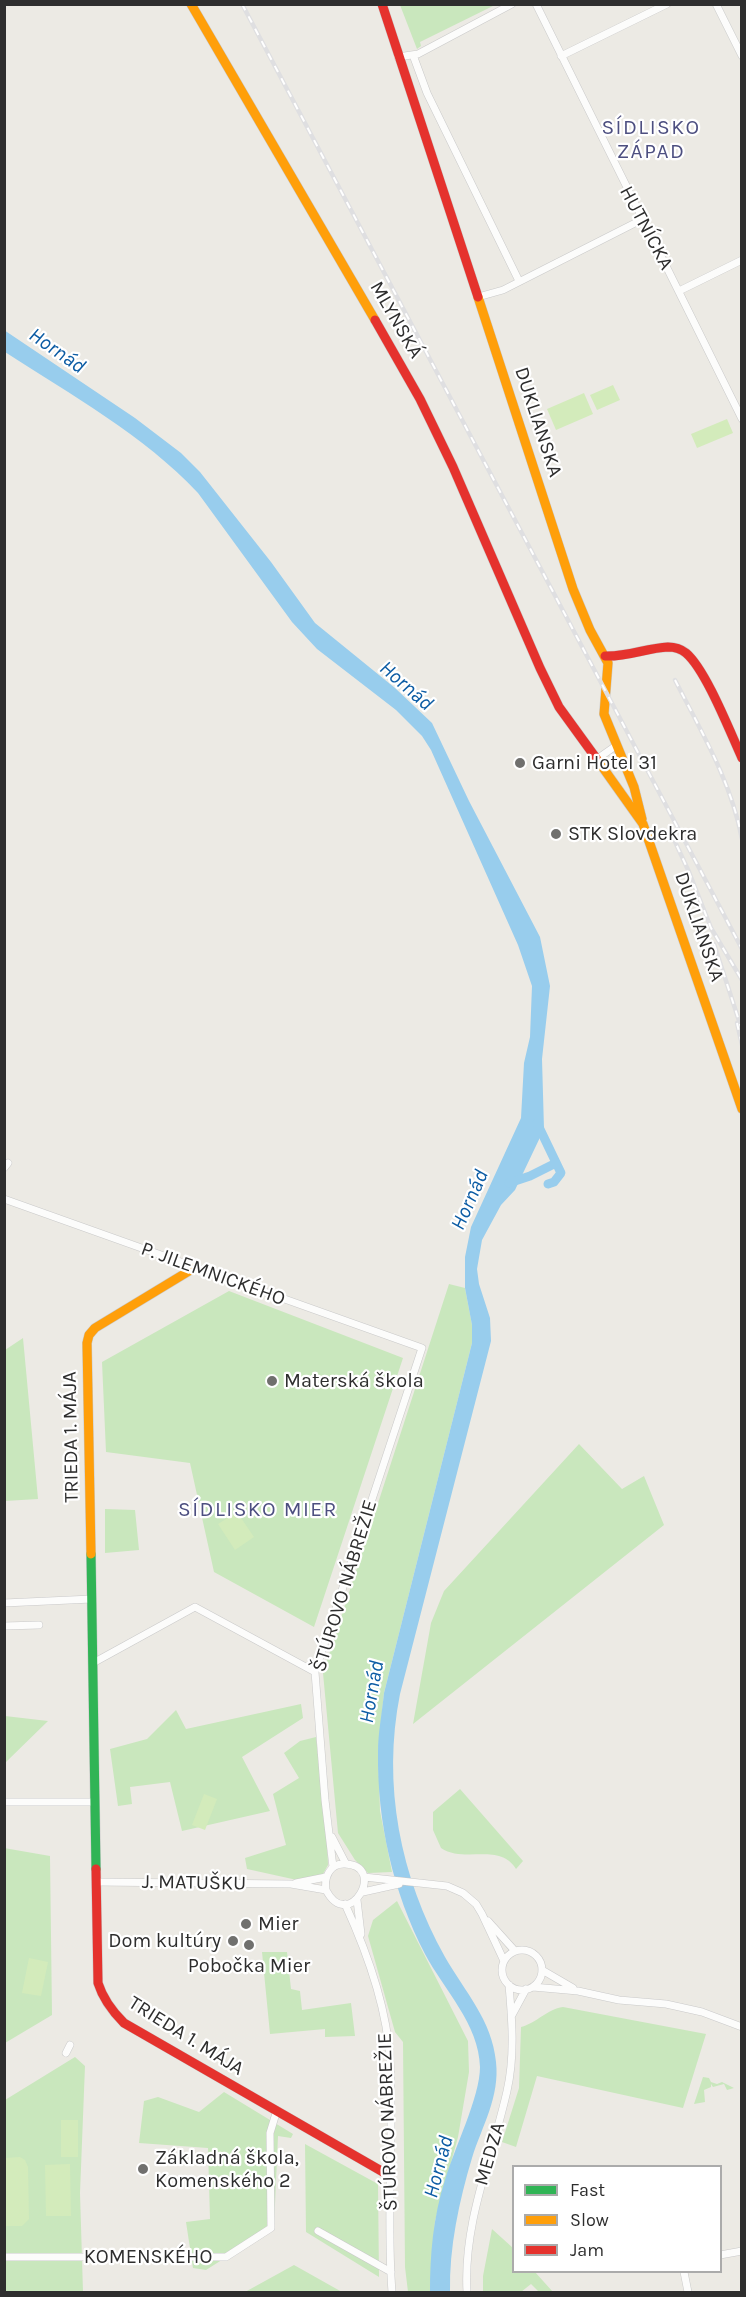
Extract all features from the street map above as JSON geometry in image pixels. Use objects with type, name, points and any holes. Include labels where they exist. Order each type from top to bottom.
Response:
[{"type":"street","name":"MLYNSKÁ","points":[[191,4],[420,399],[453,467],[559,707],[643,824]]},
{"type":"street","name":"DUKLIANSKA","points":[[382,4],[573,589],[590,630],[605,656]]},
{"type":"street","points":[[398,57],[413,55],[512,4]]},
{"type":"street","name":"HUTNÍCKA","points":[[536,4],[641,220],[738,402],[741,418]]},
{"type":"street","points":[[561,56],[667,4]]},
{"type":"street","points":[[716,4],[741,56]]},
{"type":"street","points":[[413,55],[427,93],[519,280]]},
{"type":"street","points":[[478,297],[503,290],[641,220]]},
{"type":"street","points":[[679,291],[741,260]]},
{"type":"street","points":[[643,824],[637,795],[604,714],[609,670],[605,656],[622,657],[668,647],[687,654],[700,673],[741,758]]},
{"type":"street","points":[[597,759],[617,745]]},
{"type":"street","name":"DUKLIANSKA","points":[[643,824],[660,867],[741,1110]]},
{"type":"street","name":"P. JILEMNICKÉHO","points":[[4,1199],[422,1348]]},
{"type":"street","name":"TRIEDA 1. MÁJA","points":[[194,1268],[95,1328],[88,1340],[98,1983],[101,1996],[110,2010],[124,2023],[390,2176]]},
{"type":"street","name":"ŠTÚROVO NÁBREŽIE","points":[[330,1831],[325,1800],[315,1672],[422,1348]]},
{"type":"street","points":[[4,1603],[92,1599]]},
{"type":"street","points":[[93,1663],[195,1606],[315,1672]]},
{"type":"street","points":[[4,1626],[39,1625]]},
{"type":"street","points":[[4,1802],[95,1802]]},
{"type":"street","points":[[330,1831],[346,1864]]},
{"type":"street","points":[[330,1831],[333,1867],[326,1877],[326,1890],[333,1900],[345,1904],[357,1900],[363,1892],[381,1884],[424,1883],[447,1886],[463,1893],[476,1904],[482,1914],[504,1960],[502,1974],[509,1985],[520,1990],[530,1988],[578,1991],[619,2000],[666,2004],[702,2012],[741,2027]]},
{"type":"street","points":[[333,1867],[346,1864],[357,1868],[364,1877],[381,1884]]},
{"type":"street","points":[[291,1884],[326,1877]]},
{"type":"street","points":[[363,1892],[364,1877]]},
{"type":"street","name":"J. MATUŠKU","points":[[96,1882],[291,1884]]},
{"type":"street","points":[[291,1884],[326,1890]]},
{"type":"street","points":[[357,1900],[362,1939]]},
{"type":"street","points":[[345,1904],[362,1939]]},
{"type":"street","points":[[482,1914],[515,1951]]},
{"type":"street","name":"ŠTÚROVO NÁBREŽIE","points":[[362,1939],[383,2014],[390,2059],[393,2292]]},
{"type":"street","points":[[504,1960],[515,1951],[521,1950],[532,1953],[539,1960],[542,1970],[538,1982],[530,1988],[512,2015]]},
{"type":"street","points":[[542,1970],[578,1991]]},
{"type":"street","name":"MEDZA","points":[[467,2292],[468,2255],[474,2211],[508,2090],[512,2062],[512,2015],[509,1985]]},
{"type":"street","points":[[66,2054],[70,2044]]},
{"type":"street","name":"KOMENSKÉHO","points":[[4,2257],[226,2257],[271,2228],[270,2133],[277,2110]]},
{"type":"street","points":[[318,2231],[391,2272]]},
{"type":"street","points":[[722,2255],[741,2251]]},
{"type":"street","points":[[684,2273],[688,2292]]},
{"type":"green space","points":[[400,4],[495,5],[420,42],[421,46],[417,49]]},
{"type":"green space","points":[[613,385],[620,400],[597,410],[590,395]]},
{"type":"green space","points":[[584,393],[593,414],[556,430],[547,409]]},
{"type":"green space","points":[[727,419],[733,433],[697,448],[691,434]]},
{"type":"green space","points":[[449,1284],[465,1288],[472,1325],[472,1343],[384,1693],[378,1751],[380,1811],[392,1872],[368,1873],[355,1860],[338,1833],[323,1673]]},
{"type":"green space","points":[[229,1291],[403,1358],[314,1627],[214,1572],[190,1463],[106,1452],[102,1362]]},
{"type":"green space","points":[[23,1338],[38,1499],[5,1501],[5,1350]]},
{"type":"green space","points":[[579,1444],[622,1489],[644,1476],[664,1525],[413,1724],[431,1623],[444,1591]]},
{"type":"green space","points":[[105,1509],[135,1510],[139,1550],[105,1553]]},
{"type":"green space","points":[[237,1512],[254,1537],[235,1550],[218,1524]]},
{"type":"green space","points":[[301,1704],[303,1718],[242,1757],[270,1811],[182,1831],[170,1782],[130,1787],[132,1804],[118,1806],[110,1749],[147,1739],[176,1710],[186,1729]]},
{"type":"green space","points":[[4,1716],[48,1721],[5,1763]]},
{"type":"green space","points":[[316,1737],[327,1833],[328,1865],[323,1874],[297,1880],[247,1869],[245,1858],[286,1845],[273,1794],[299,1778],[284,1753],[300,1741]]},
{"type":"green space","points":[[460,1789],[523,1861],[516,1869],[509,1861],[500,1857],[460,1854],[441,1848],[433,1830],[433,1812]]},
{"type":"green space","points":[[204,1794],[217,1799],[205,1830],[192,1825]]},
{"type":"green space","points":[[4,1848],[50,1856],[52,2015],[5,2043]]},
{"type":"green space","points":[[397,1901],[468,2041],[469,2072],[458,2137],[435,2221],[430,2292],[408,2292],[405,2267],[403,2042],[395,2032],[368,1936],[373,1920]]},
{"type":"green space","points":[[262,1952],[287,1952],[291,1989],[300,1991],[302,2010],[351,2003],[355,2036],[325,2037],[325,2029],[270,2034]]},
{"type":"green space","points":[[29,1958],[48,1962],[41,1996],[22,1993]]},
{"type":"green space","points":[[563,2007],[706,2034],[683,2108],[537,2076],[516,2147],[502,2142],[519,2088],[521,2027],[552,2010]]},
{"type":"green space","points":[[75,2057],[85,2066],[80,2193],[83,2292],[5,2292],[5,2100]]},
{"type":"green space","points":[[703,2077],[709,2078],[711,2082],[717,2084],[722,2082],[734,2088],[727,2090],[724,2084],[713,2087],[711,2084],[711,2087],[704,2090],[705,2102],[694,2104]]},
{"type":"green space","points":[[224,2092],[293,2134],[291,2138],[278,2136],[274,2227],[206,2270],[193,2268],[186,2222],[210,2219],[208,2148],[139,2143],[144,2101],[158,2097],[199,2112]]},
{"type":"green space","points":[[61,2120],[78,2120],[78,2157],[61,2157]]},
{"type":"green space","points":[[305,2144],[378,2184],[379,2277],[306,2232]]},
{"type":"green space","points":[[20,2157],[25,2160],[28,2167],[29,2219],[22,2226],[6,2226],[5,2158]]},
{"type":"green space","points":[[70,2164],[71,2216],[46,2216],[45,2165]]},
{"type":"green space","points":[[492,2229],[512,2247],[512,2273],[536,2273],[553,2292],[539,2292],[531,2284],[521,2292],[483,2292],[483,2276]]},
{"type":"green space","points":[[294,2265],[342,2292],[245,2292]]},
{"type":"water","points":[[4,330],[135,418],[181,453],[200,472],[271,562],[315,623],[395,688],[432,723],[469,801],[540,937],[550,986],[542,1059],[544,1129],[515,1190],[501,1205],[482,1240],[477,1269],[479,1284],[490,1318],[491,1341],[400,1694],[395,1728],[394,1796],[406,1862],[429,1926],[489,2033],[496,2062],[497,2075],[493,2099],[472,2158],[459,2208],[451,2259],[450,2292],[430,2292],[433,2236],[445,2180],[476,2093],[480,2067],[478,2051],[467,2022],[425,1954],[404,1906],[384,1830],[378,1778],[378,1745],[384,1693],[472,1343],[472,1325],[465,1288],[465,1257],[471,1227],[521,1118],[524,1063],[530,1037],[532,986],[518,945],[431,750],[422,736],[396,710],[317,649],[292,622],[198,493],[177,472],[131,434],[5,352]]},
{"type":"waterway","points":[[537,1123],[561,1173],[554,1182],[548,1184]]},
{"type":"waterway","points":[[509,1183],[556,1163]]},
{"type":"railway","points":[[242,4],[742,949]]},
{"type":"railway","points":[[675,680],[723,777],[742,839]]},
{"type":"railway","points":[[671,833],[711,928],[742,980]]},
{"type":"railway","points":[[714,944],[742,1030]]},
{"type":"railway","points":[[737,1023],[742,1045]]},
{"type":"traffic: fast","points":[[91,1554],[96,1869]]},
{"type":"traffic: slow","points":[[191,4],[375,320]]},
{"type":"traffic: slow","points":[[478,297],[573,589],[590,630],[608,663],[604,714],[634,787],[642,819]]},
{"type":"traffic: slow","points":[[596,758],[643,824],[742,1109]]},
{"type":"traffic: slow","points":[[91,1554],[87,1343],[89,1335],[95,1328],[194,1268]]},
{"type":"traffic: jam","points":[[382,4],[478,297]]},
{"type":"traffic: jam","points":[[375,320],[420,399],[453,467],[559,707],[596,758]]},
{"type":"traffic: jam","points":[[605,656],[668,647],[677,648],[686,653],[702,673],[742,758]]},
{"type":"traffic: jam","points":[[96,1869],[98,1983],[105,2000],[124,2023],[390,2176]]},
{"type":"place","name":"Garni Hotel 31","points":[[520,763]]},
{"type":"place","name":"STK Slovdekra","points":[[556,834]]},
{"type":"place","name":"Materská škola","points":[[272,1381]]},
{"type":"place","name":"Mier","points":[[246,1924]]},
{"type":"place","name":"Dom kultúry","points":[[233,1941]]},
{"type":"place","name":"Pobočka Mier","points":[[249,1945]]},
{"type":"place","name":"Základná škola, Komenského 2","points":[[143,2169]]},
{"type":"district","name":"SÍDLISKO ZÁPAD","points":[[651,140]]},
{"type":"district","name":"SÍDLISKO MIER","points":[[258,1510]]},
{"type":"water label","name":"Hornád","points":[[57,351]]},
{"type":"water label","name":"Hornád","points":[[406,686]]},
{"type":"water label","name":"Hornád","points":[[470,1200]]},
{"type":"water label","name":"Hornád","points":[[372,1692]]},
{"type":"water label","name":"Hornád","points":[[439,2167]]}]
